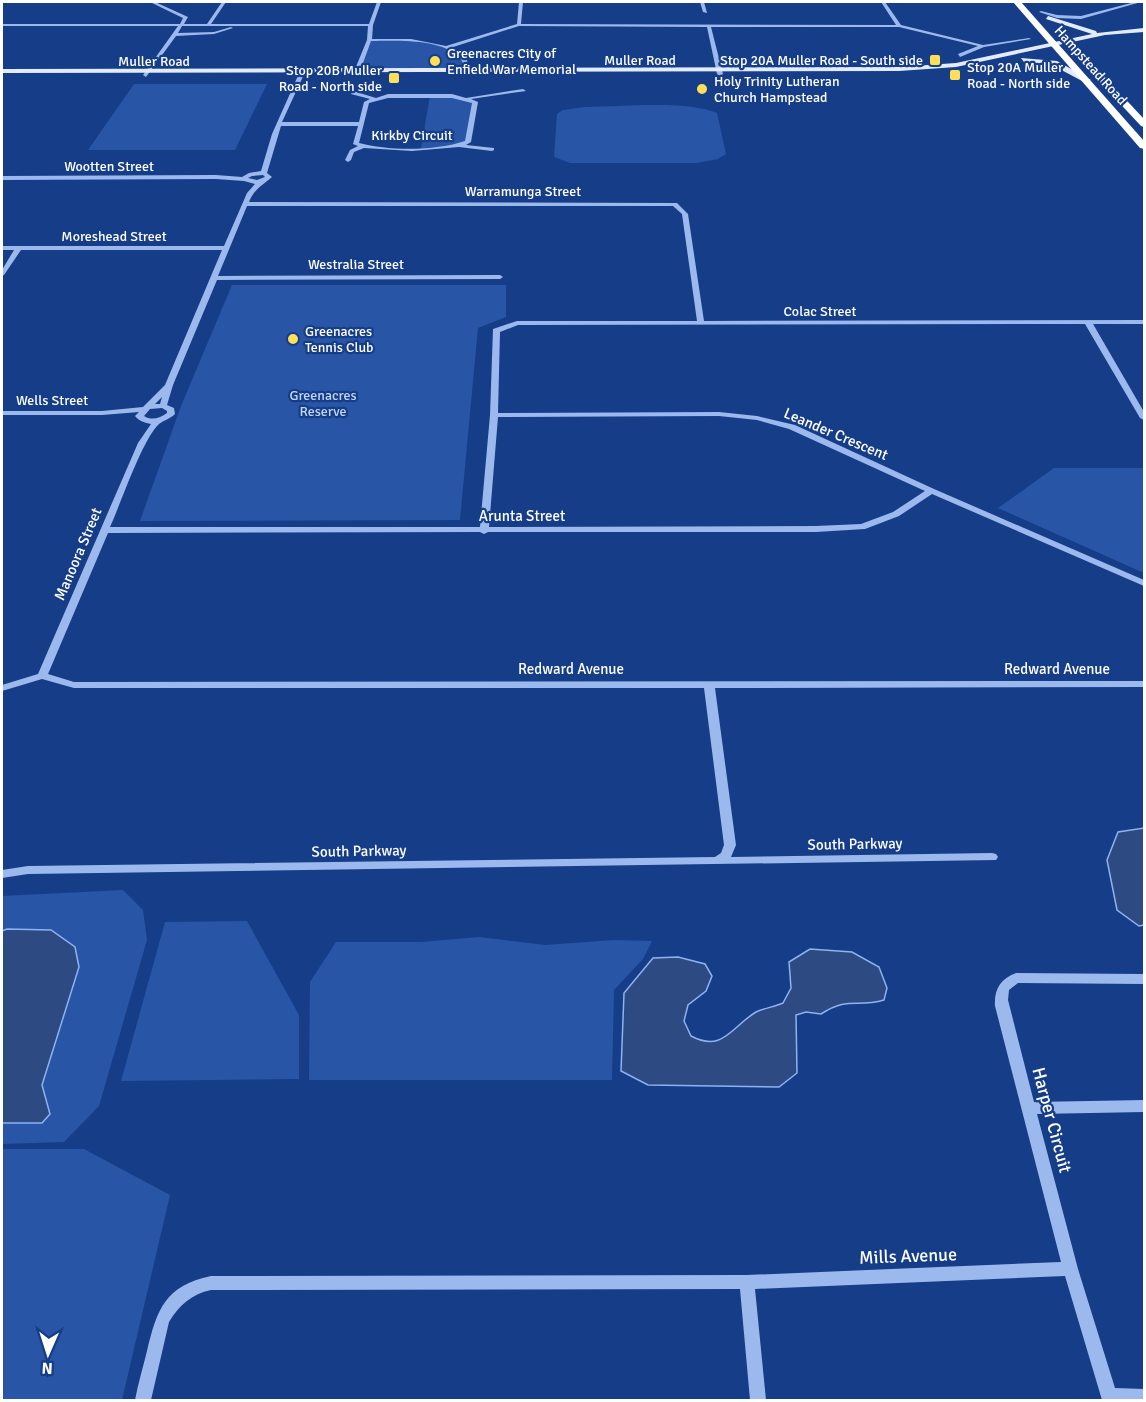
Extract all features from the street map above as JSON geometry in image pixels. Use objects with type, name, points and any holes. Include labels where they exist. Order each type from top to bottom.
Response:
[{"type":"highway","name":"Hampstead Road","points":[[1017,2],[1144,146]]},
{"type":"highway","name":"Hampstead Road","points":[[1042,13],[1073,48]]},
{"type":"highway","name":"Hampstead Road","points":[[1089,65],[1144,124]]},
{"type":"highway","points":[[1132,130],[1144,130]]},
{"type":"main road","points":[[1042,13],[1079,29],[1105,33]]},
{"type":"main road","points":[[1057,48],[1066,40],[1105,33],[1144,30]]},
{"type":"main road","points":[[1057,48],[1073,48],[1144,38]]},
{"type":"main road","name":"Muller Road","points":[[356,72],[469,70],[913,73],[984,68],[1024,60],[1057,48]]},
{"type":"main road","name":"Muller Road","points":[[2,75],[863,69],[939,66],[1057,48]]},
{"type":"main road","points":[[1024,60],[1054,63],[1087,80]]},
{"type":"main road","name":"Muller Road","points":[[2,71],[148,73]]},
{"type":"street","points":[[148,73],[182,25],[185,16],[152,2]]},
{"type":"street","points":[[208,25],[224,2]]},
{"type":"street","points":[[356,72],[369,40],[370,25],[379,2]]},
{"type":"street","points":[[519,25],[521,2]]},
{"type":"street","points":[[702,2],[705,12]]},
{"type":"street","points":[[883,2],[899,26]]},
{"type":"street","points":[[1079,29],[1099,15],[1130,2],[1139,2]]},
{"type":"street","points":[[1042,13],[1066,20],[1099,15]]},
{"type":"street","points":[[2,25],[370,25]]},
{"type":"street","points":[[175,35],[214,33],[238,25]]},
{"type":"street","points":[[447,47],[519,25],[899,26],[983,46]]},
{"type":"street","points":[[709,27],[719,71]]},
{"type":"street","points":[[960,55],[983,46],[1029,39]]},
{"type":"street","points":[[369,40],[424,42],[447,47],[467,61],[469,70]]},
{"type":"street","points":[[264,173],[266,160],[280,122],[302,72]]},
{"type":"street","points":[[353,93],[374,99],[409,96],[468,98],[524,91]]},
{"type":"street","name":"Kirkby Circuit","points":[[461,146],[468,142],[475,102],[468,98]]},
{"type":"street","name":"Kirkby Circuit","points":[[362,147],[356,144],[361,122],[367,102],[374,99]]},
{"type":"street","name":"Kirkby Circuit","points":[[280,122],[361,122]]},
{"type":"street","name":"Kirkby Circuit","points":[[348,160],[352,151],[362,147],[449,148],[461,146],[492,149]]},
{"type":"street","points":[[250,193],[250,177],[266,160]]},
{"type":"street","points":[[250,177],[264,173]]},
{"type":"street","points":[[144,413],[163,406],[169,384],[250,193],[261,181],[269,177],[264,173]]},
{"type":"street","points":[[250,177],[261,181]]},
{"type":"street","name":"Wootten Street","points":[[2,178],[250,177]]},
{"type":"street","name":"Warramunga Street","points":[[245,204],[675,204],[685,214],[701,323]]},
{"type":"street","name":"Moreshead Street","points":[[2,248],[226,248]]},
{"type":"street","points":[[2,274],[19,248]]},
{"type":"street","name":"Westralia Street","points":[[213,278],[500,277]]},
{"type":"street","points":[[1087,321],[1144,418]]},
{"type":"street","name":"Colac Street","points":[[494,415],[496,331],[517,323],[1144,322]]},
{"type":"street","points":[[144,413],[169,384]]},
{"type":"street","name":"Manoora Street","points":[[42,676],[142,443],[158,420],[171,414],[170,409],[163,406]]},
{"type":"street","name":"Wells Street","points":[[2,413],[144,413]]},
{"type":"street","points":[[144,413],[158,420]]},
{"type":"street","name":"Manoora Street","points":[[142,443],[144,413]]},
{"type":"street","name":"Leander Crescent","points":[[494,415],[719,414],[758,418],[792,427],[931,491],[1144,583]]},
{"type":"street","points":[[484,531],[494,415]]},
{"type":"street","name":"Arunta Street","points":[[104,530],[484,531],[862,527],[896,514],[931,491]]},
{"type":"street","points":[[2,688],[42,676]]},
{"type":"street","name":"Redward Avenue","points":[[42,676],[74,686],[1144,684]]},
{"type":"street","points":[[709,684],[730,844],[726,855],[717,861]]},
{"type":"street","name":"South Parkway","points":[[2,874],[28,870],[992,857]]},
{"type":"street","name":"Harper Circuit","points":[[1110,1398],[1070,1269],[1000,992],[1005,984],[1016,978],[1144,979]]},
{"type":"street","points":[[1029,1108],[1144,1106]]},
{"type":"street","name":"Mills Avenue","points":[[143,1401],[162,1320],[175,1300],[198,1286],[211,1283],[747,1282],[1070,1269]]},
{"type":"street","points":[[747,1282],[759,1401]]},
{"type":"street","points":[[1110,1398],[1144,1397]]},
{"type":"green space","points":[[369,40],[426,42],[441,46],[454,51],[464,59],[469,70],[357,70]]},
{"type":"green space","points":[[134,84],[267,84],[235,150],[88,150]]},
{"type":"green space","points":[[430,96],[452,96],[475,102],[468,142],[449,148],[421,148]]},
{"type":"green space","points":[[671,105],[717,113],[726,154],[718,159],[697,163],[570,163],[554,157],[557,114],[563,110],[585,107]]},
{"type":"green space","name":"Greenacres Reserve","points":[[232,285],[506,285],[506,317],[478,328],[460,520],[140,521],[181,406]]},
{"type":"green space","points":[[1054,468],[1144,468],[1144,573],[998,508]]},
{"type":"green space","points":[[123,890],[143,910],[147,940],[99,1106],[64,1142],[2,1144],[2,896]]},
{"type":"green space","points":[[247,921],[299,1015],[299,1079],[121,1081],[165,922]]},
{"type":"green space","points":[[479,937],[545,945],[614,940],[652,941],[643,959],[614,990],[612,1080],[309,1080],[310,982],[336,942],[421,942]]},
{"type":"green space","points":[[2,1149],[84,1149],[170,1195],[122,1400],[2,1400]]},
{"type":"shaded area","points":[[1144,828],[1144,925],[1139,926],[1117,910],[1107,860],[1118,832]]},
{"type":"shaded area","points":[[7,929],[51,930],[75,947],[79,967],[42,1085],[50,1114],[42,1123],[2,1123],[2,931]]},
{"type":"shaded area","points":[[810,949],[852,952],[879,967],[887,988],[884,1000],[839,1005],[821,1014],[806,1012],[796,1015],[797,1073],[779,1087],[648,1085],[621,1071],[624,993],[653,958],[678,957],[705,964],[712,976],[706,991],[688,1005],[684,1021],[691,1036],[711,1042],[726,1036],[756,1012],[783,1003],[791,988],[789,962]]},
{"type":"place","name":"Stop 20A Muller Road - South side","points":[[935,60]]},
{"type":"place","name":"Greenacres City of Enfield War Memorial","points":[[435,61]]},
{"type":"place","name":"Stop 20A Muller Road - North side","points":[[955,75]]},
{"type":"place","name":"Stop 20B Muller Road - North side","points":[[394,78]]},
{"type":"place","name":"Holy Trinity Lutheran Church Hampstead","points":[[702,89]]},
{"type":"place","name":"Greenacres Tennis Club","points":[[293,339]]}]
